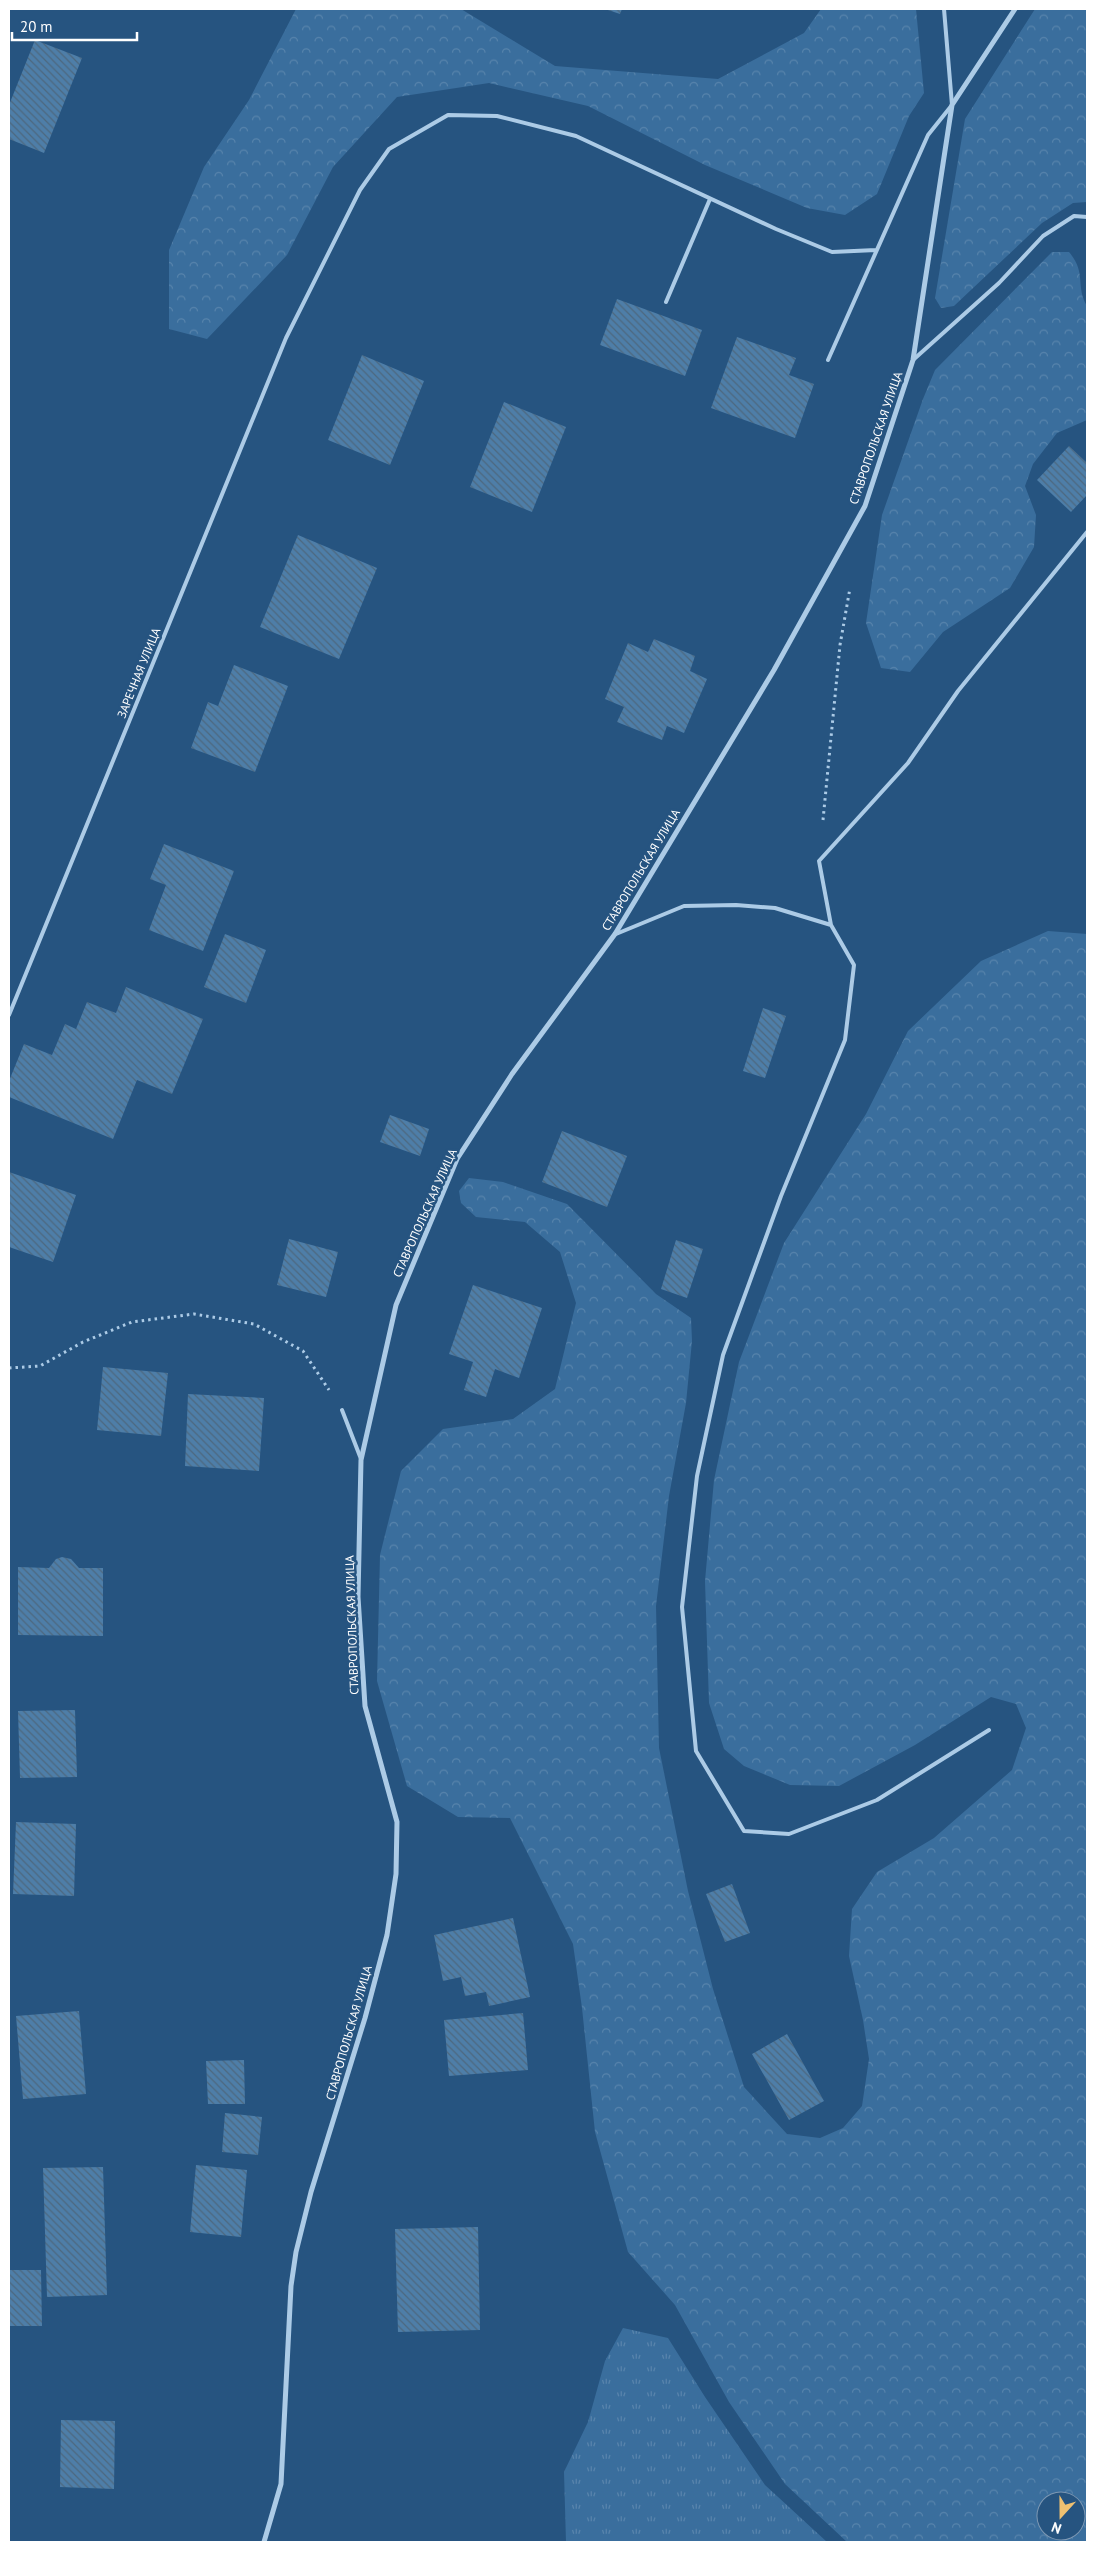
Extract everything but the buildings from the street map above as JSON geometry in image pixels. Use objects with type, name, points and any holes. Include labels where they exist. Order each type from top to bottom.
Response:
[{"type":"street","name":"СТАВРОПОЛЬСКАЯ УЛИЦА","points":[[264,2542],[281,2484],[291,2286],[296,2252],[310,2192],[366,2018],[387,1935],[396,1874],[397,1822],[365,1706],[358,1597],[361,1460],[396,1305],[457,1159],[512,1074],[615,934],[774,670],[864,506],[912,360],[952,105],[1014,9]]},
{"type":"lane","points":[[828,360],[928,135],[952,105],[944,9]]},
{"type":"lane","name":"ЗАРЕЧНАЯ УЛИЦА","points":[[9,1015],[286,338],[360,190],[389,148],[448,115],[497,116],[576,136],[710,199],[832,252],[876,250]]},
{"type":"lane","points":[[666,302],[710,199]]},
{"type":"lane","points":[[912,360],[999,283],[1043,236],[1074,216],[1087,217]]},
{"type":"lane","points":[[989,1730],[877,1800],[789,1834],[744,1830],[696,1751],[682,1607],[696,1476],[723,1355],[781,1196],[845,1040],[854,966],[831,925],[820,861],[908,763],[958,691],[1087,532]]},
{"type":"lane","points":[[615,934],[684,906],[775,908],[831,925]]},
{"type":"lane","points":[[342,1410],[361,1460]]},
{"type":"path","points":[[820,861],[840,645],[852,580]]},
{"type":"path","points":[[9,1368],[40,1366],[82,1342],[132,1322],[194,1314],[254,1324],[302,1351],[342,1410]]},
{"type":"green space","points":[[296,9],[461,9],[555,66],[718,79],[804,33],[821,9],[916,9],[924,93],[909,116],[877,194],[845,215],[807,208],[705,165],[588,106],[489,83],[397,97],[333,167],[287,255],[207,339],[169,329],[169,250],[204,167],[249,100]]},
{"type":"green space","points":[[1035,9],[1087,9],[1087,202],[1073,203],[1042,223],[954,306],[941,308],[935,298],[965,119]]},
{"type":"green space","points":[[1052,252],[1069,252],[1078,266],[1082,292],[1087,306],[1087,420],[1057,433],[1033,464],[1025,486],[1036,515],[1034,547],[1010,588],[943,632],[910,672],[881,668],[866,623],[882,515],[923,399],[935,370]]},
{"type":"green space","points":[[1048,931],[1087,934],[1087,2542],[847,2542],[785,2484],[729,2402],[675,2305],[628,2252],[595,2132],[582,2008],[573,1944],[510,1818],[458,1817],[407,1786],[377,1681],[380,1555],[401,1471],[443,1429],[513,1419],[555,1389],[576,1303],[560,1252],[525,1222],[476,1217],[461,1203],[459,1191],[469,1178],[503,1182],[567,1204],[656,1294],[691,1318],[692,1341],[686,1403],[669,1496],[656,1606],[659,1748],[688,1891],[713,1989],[744,2087],[787,2134],[820,2138],[843,2128],[862,2106],[869,2059],[863,2020],[849,1956],[852,1909],[877,1872],[934,1838],[1012,1770],[1026,1728],[1016,1704],[991,1697],[915,1745],[839,1786],[790,1785],[744,1766],[724,1749],[709,1703],[705,1581],[714,1480],[739,1362],[784,1243],[866,1114],[908,1031],[981,961]]},
{"type":"green space","points":[[623,2328],[668,2338],[705,2397],[765,2485],[827,2542],[566,2542],[564,2472],[588,2422],[605,2361]]}]
